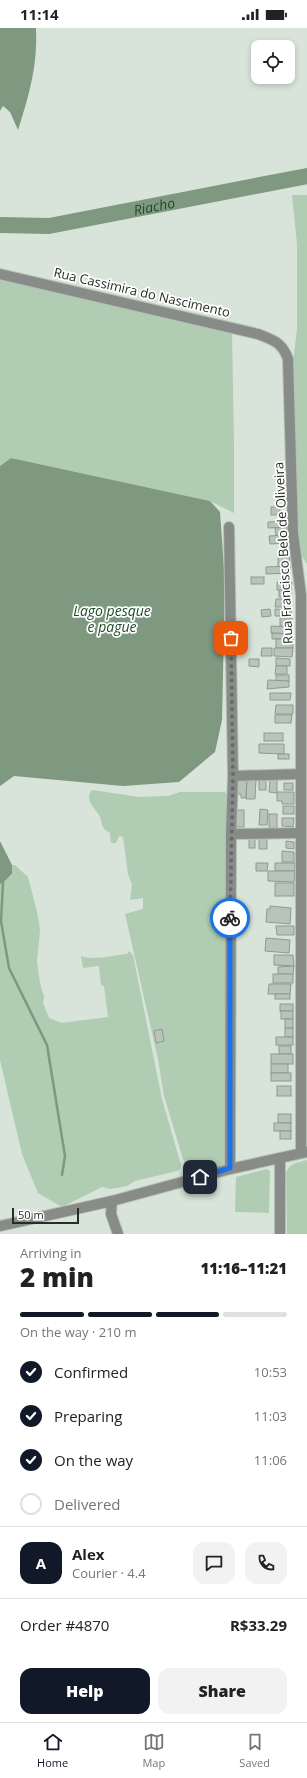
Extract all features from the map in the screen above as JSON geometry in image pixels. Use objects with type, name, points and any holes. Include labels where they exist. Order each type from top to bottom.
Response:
[{"type":"street","name":"Rua Cassimira do Nascimento","points":[[0,274],[235,327],[277,342]]},
{"type":"street","name":"Rua Francisco Belo de Oliveira","points":[[277,342],[284,350],[288,359],[293,532],[302,573],[304,595],[301,774],[304,849],[304,1152]]},
{"type":"street","points":[[229,527],[233,776],[231,834],[230,1168]]},
{"type":"street","points":[[233,776],[301,774]]},
{"type":"street","points":[[231,834],[303,837]]},
{"type":"street","points":[[1,1228],[112,1201],[230,1168],[304,1152]]},
{"type":"street","points":[[280,1158],[280,1234]]},
{"type":"street","points":[[112,1201],[111,1214],[118,1234]]},
{"type":"shaded area","points":[[292,195],[307,195],[307,564],[300,553],[297,532],[292,371],[297,329],[297,244]]},
{"type":"shaded area","points":[[0,280],[150,312],[232,333],[234,513],[210,501],[11,458],[0,466]]},
{"type":"shaded area","points":[[92,790],[139,797],[168,796],[180,792],[225,792],[228,797],[234,1161],[223,1166],[199,1170],[188,1168],[183,1159],[164,1096],[158,1059],[125,914],[143,909],[143,898],[130,900],[132,885],[128,874],[123,837],[119,836],[116,843],[111,843],[110,833],[103,827],[99,815],[89,800]]},
{"type":"shaded area","points":[[12,865],[15,865],[28,877],[37,912],[40,930],[37,962],[44,997],[43,1003],[49,1018],[62,1023],[108,1017],[104,986],[101,985],[99,966],[83,968],[81,956],[92,958],[104,957],[127,954],[129,951],[133,955],[162,1099],[181,1165],[180,1169],[177,1171],[135,1181],[127,1186],[110,1189],[102,1187],[62,1207],[38,1193],[22,1154],[0,1060],[0,884],[12,875]]},
{"type":"shaded area","points":[[307,1160],[307,1234],[287,1234],[286,1173],[291,1165]]},
{"type":"shaded area","points":[[267,1169],[270,1171],[269,1213],[235,1212],[236,1177]]},
{"type":"water","points":[[0,28],[36,28],[36,54],[32,80],[18,130],[10,112],[3,106],[0,111]]},
{"type":"water","name":"Lago pesque e pague","points":[[11,458],[210,501],[220,512],[225,582],[222,720],[215,752],[179,782],[123,786],[14,776],[0,786],[0,466]]},
{"type":"water","points":[[0,841],[12,865],[12,874],[0,884]]},
{"type":"building","points":[[271,507],[280,507],[280,515],[271,515]]},
{"type":"building","points":[[287,521],[287,527],[268,528],[268,522]]},
{"type":"building","points":[[287,527],[287,535],[276,535],[275,528]]},
{"type":"building","points":[[287,535],[288,543],[270,544],[269,536]]},
{"type":"building","points":[[278,551],[289,551],[290,566],[278,567]]},
{"type":"building","points":[[290,566],[290,573],[266,574],[266,567]]},
{"type":"building","points":[[251,577],[264,577],[264,584],[251,584]]},
{"type":"building","points":[[277,582],[292,582],[291,591],[277,590]]},
{"type":"building","points":[[279,590],[291,591],[291,598],[279,597]]},
{"type":"building","points":[[276,599],[291,599],[290,607],[275,607]]},
{"type":"building","points":[[270,609],[271,616],[262,617],[261,610]]},
{"type":"building","points":[[275,609],[291,610],[291,616],[275,616]]},
{"type":"building","points":[[280,618],[292,618],[292,627],[280,626]]},
{"type":"building","points":[[271,626],[292,627],[292,634],[271,633]]},
{"type":"building","points":[[272,633],[292,634],[291,639],[272,639]]},
{"type":"building","points":[[276,639],[293,639],[293,648],[276,648]]},
{"type":"building","points":[[262,648],[272,648],[272,656],[261,656]]},
{"type":"building","points":[[274,648],[293,648],[292,657],[274,656]]},
{"type":"building","points":[[276,658],[290,659],[290,666],[276,666]]},
{"type":"building","points":[[249,659],[259,659],[259,667],[249,666]]},
{"type":"building","points":[[276,666],[287,666],[287,674],[275,674]]},
{"type":"building","points":[[276,675],[289,675],[289,681],[276,681]]},
{"type":"building","points":[[268,680],[289,681],[289,687],[267,689]]},
{"type":"building","points":[[270,693],[291,693],[290,700],[270,700]]},
{"type":"building","points":[[276,705],[293,705],[293,714],[275,714]]},
{"type":"building","points":[[275,715],[292,715],[291,723],[275,723]]},
{"type":"building","points":[[264,733],[283,733],[283,741],[264,741]]},
{"type":"building","points":[[259,744],[284,744],[284,754],[259,753]]},
{"type":"building","points":[[278,754],[289,754],[289,759],[278,759]]},
{"type":"building","points":[[234,778],[247,779],[246,798],[241,798],[241,794],[234,794]]},
{"type":"building","points":[[247,779],[256,779],[255,799],[246,799]]},
{"type":"building","points":[[259,780],[266,780],[266,790],[259,790]]},
{"type":"building","points":[[270,780],[277,780],[277,793],[269,792]]},
{"type":"building","points":[[284,783],[293,783],[293,790],[284,790]]},
{"type":"building","points":[[277,792],[294,792],[294,804],[282,804],[282,801],[277,801]]},
{"type":"building","points":[[283,806],[294,806],[294,814],[283,814]]},
{"type":"building","points":[[260,809],[268,810],[267,825],[259,825]]},
{"type":"building","points":[[233,810],[244,810],[244,827],[233,827]]},
{"type":"building","points":[[269,814],[277,814],[277,828],[269,828]]},
{"type":"building","points":[[282,818],[294,818],[293,827],[282,826]]},
{"type":"building","points":[[259,837],[267,838],[267,849],[259,849]]},
{"type":"building","points":[[249,838],[255,838],[255,848],[249,848]]},
{"type":"building","points":[[286,841],[294,842],[294,849],[286,848]]},
{"type":"building","points":[[282,851],[294,852],[294,862],[282,862]]},
{"type":"building","points":[[256,863],[268,863],[267,871],[256,871]]},
{"type":"building","points":[[275,863],[295,863],[295,871],[275,871]]},
{"type":"building","points":[[268,871],[295,871],[294,882],[268,881]]},
{"type":"building","points":[[275,883],[294,883],[294,896],[275,896]]},
{"type":"building","points":[[270,906],[291,908],[290,924],[266,922],[267,909],[270,909]]},
{"type":"building","points":[[276,926],[294,926],[294,935],[277,935]]},
{"type":"building","points":[[266,938],[290,940],[289,953],[265,951]]},
{"type":"building","points":[[274,955],[293,955],[294,966],[274,965]]},
{"type":"building","points":[[294,966],[293,974],[278,974],[278,967]]},
{"type":"building","points":[[273,974],[293,974],[293,983],[273,983]]},
{"type":"building","points":[[269,984],[291,984],[290,994],[268,994]]},
{"type":"building","points":[[275,994],[290,994],[290,999],[275,999]]},
{"type":"building","points":[[280,1004],[293,1004],[293,1011],[280,1011]]},
{"type":"building","points":[[281,1011],[293,1011],[293,1019],[281,1019]]},
{"type":"building","points":[[285,1019],[293,1019],[293,1028],[285,1028]]},
{"type":"building","points":[[285,1028],[293,1028],[293,1037],[285,1037]]},
{"type":"building","points":[[162,1029],[164,1041],[156,1043],[154,1031]]},
{"type":"building","points":[[276,1037],[293,1037],[293,1045],[276,1045]]},
{"type":"building","points":[[279,1046],[291,1046],[291,1054],[279,1054]]},
{"type":"building","points":[[271,1054],[293,1054],[293,1064],[271,1064]]},
{"type":"building","points":[[271,1064],[288,1064],[288,1073],[271,1073]]},
{"type":"building","points":[[271,1073],[291,1073],[291,1081],[271,1081]]},
{"type":"building","points":[[277,1086],[291,1086],[291,1096],[277,1096]]},
{"type":"building","points":[[278,1114],[291,1114],[291,1123],[278,1123]]},
{"type":"building","points":[[274,1123],[291,1123],[291,1131],[274,1131]]},
{"type":"building","points":[[280,1131],[291,1131],[291,1139],[280,1139]]},
{"type":"waterway","name":"Riacho","points":[[0,225],[49,226],[307,176]]},
{"type":"waterway","points":[[3,883],[1,921],[9,968],[47,1045],[65,1156],[62,1175]]},
{"type":"way so far","points":[[230,918],[233,776],[231,638]]},
{"type":"route","points":[[200,1177],[230,1168],[230,918]]}]
